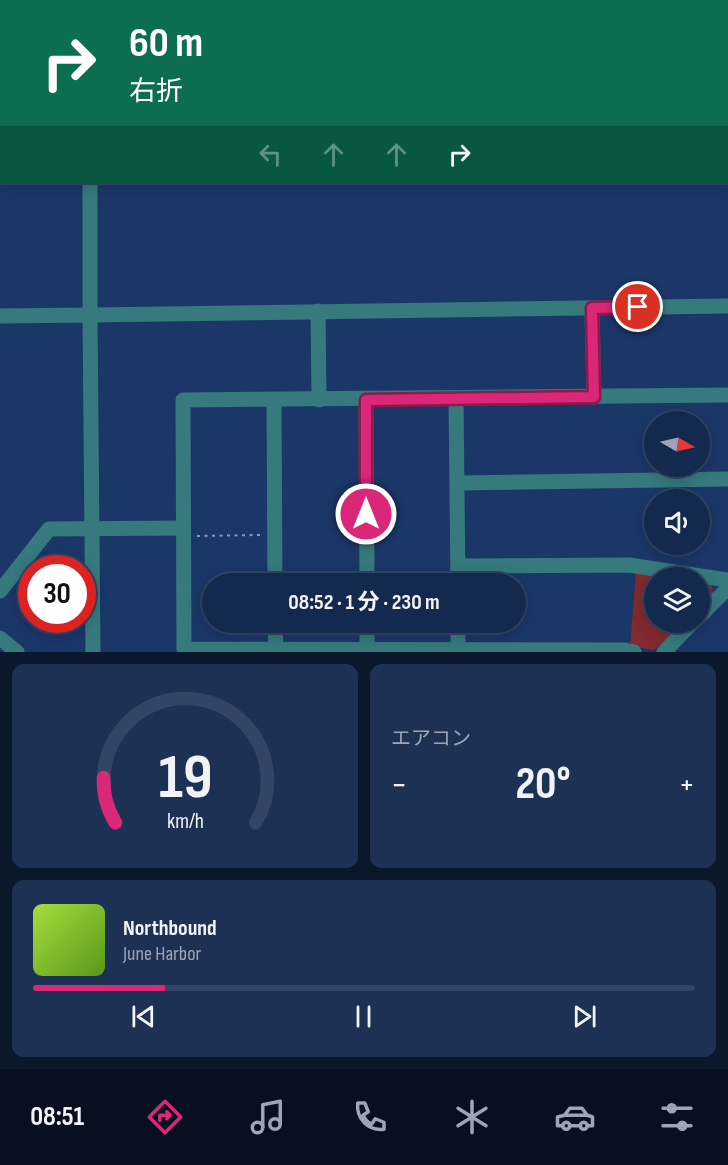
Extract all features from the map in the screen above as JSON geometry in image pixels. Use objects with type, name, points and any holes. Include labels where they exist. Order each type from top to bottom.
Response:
[{"type":"street","points":[[90,183],[93,652]]},
{"type":"street","points":[[0,316],[728,306]]},
{"type":"street","points":[[592,308],[594,397]]},
{"type":"street","points":[[318,311],[319,400]]},
{"type":"street","points":[[634,652],[184,649],[183,400],[728,395]]},
{"type":"street","points":[[456,398],[458,573]]},
{"type":"street","points":[[274,400],[275,573]]},
{"type":"street","points":[[366,400],[367,573]]},
{"type":"street","points":[[457,483],[728,479]]},
{"type":"street","points":[[0,591],[49,529],[183,532]]},
{"type":"street","points":[[458,566],[629,565],[728,580]]},
{"type":"street","points":[[710,606],[728,588]]},
{"type":"street","points":[[275,633],[276,651]]},
{"type":"street","points":[[367,633],[367,651]]},
{"type":"street","points":[[459,633],[460,651]]},
{"type":"street","points":[[664,652],[682,633]]},
{"type":"street","points":[[0,638],[18,652]]},
{"type":"path","points":[[183,532],[275,535]]},
{"type":"shaded area","points":[[636,572],[644,573],[644,633],[674,633],[654,650],[630,646]]},
{"type":"shaded area","points":[[710,584],[711,584],[714,594],[710,598]]},
{"type":"route","points":[[366,514],[366,400],[594,397],[592,308],[638,307]]}]
